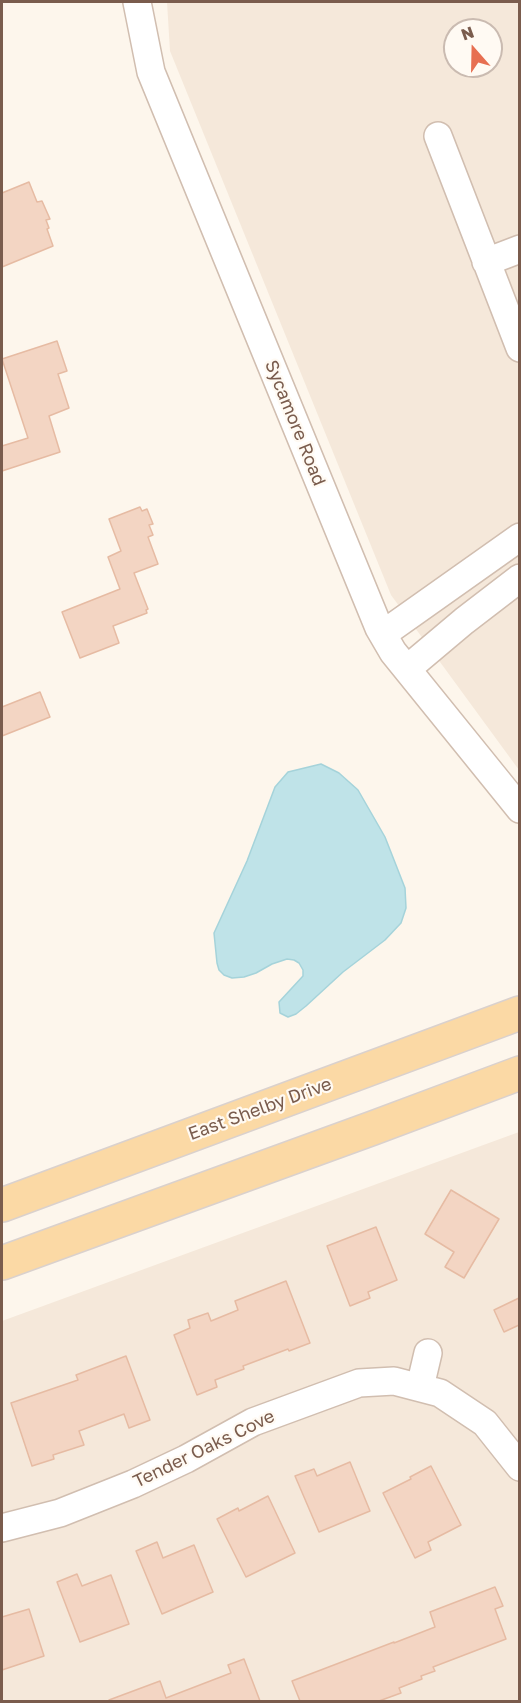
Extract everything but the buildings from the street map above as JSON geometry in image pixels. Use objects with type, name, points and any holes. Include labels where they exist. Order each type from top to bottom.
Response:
[{"type":"main road","name":"East Shelby Drive","points":[[2,1205],[519,1013]]},
{"type":"main road","points":[[2,1263],[351,1137],[519,1073]]},
{"type":"street","name":"Sycamore Road","points":[[137,2],[151,72],[364,594],[393,652],[519,809]]},
{"type":"street","points":[[438,136],[519,348]]},
{"type":"street","points":[[486,262],[519,249]]},
{"type":"street","points":[[383,634],[519,537]]},
{"type":"street","points":[[407,669],[519,578]]},
{"type":"street","points":[[420,1388],[428,1353]]},
{"type":"street","name":"Tender Oaks Cove","points":[[2,1528],[60,1513],[122,1488],[186,1459],[253,1422],[359,1383],[394,1381],[440,1393],[485,1423],[519,1467]]},
{"type":"shaded area","points":[[167,2],[519,2],[519,770],[391,595],[170,51]]},
{"type":"shaded area","points":[[519,1132],[519,1701],[2,1701],[2,1321]]},
{"type":"water","points":[[321,764],[339,773],[358,790],[385,837],[405,888],[406,908],[401,923],[385,940],[343,972],[296,1014],[288,1017],[280,1013],[279,1002],[303,976],[299,963],[287,959],[256,973],[232,978],[219,970],[214,933],[247,861],[275,787],[288,772]]}]
